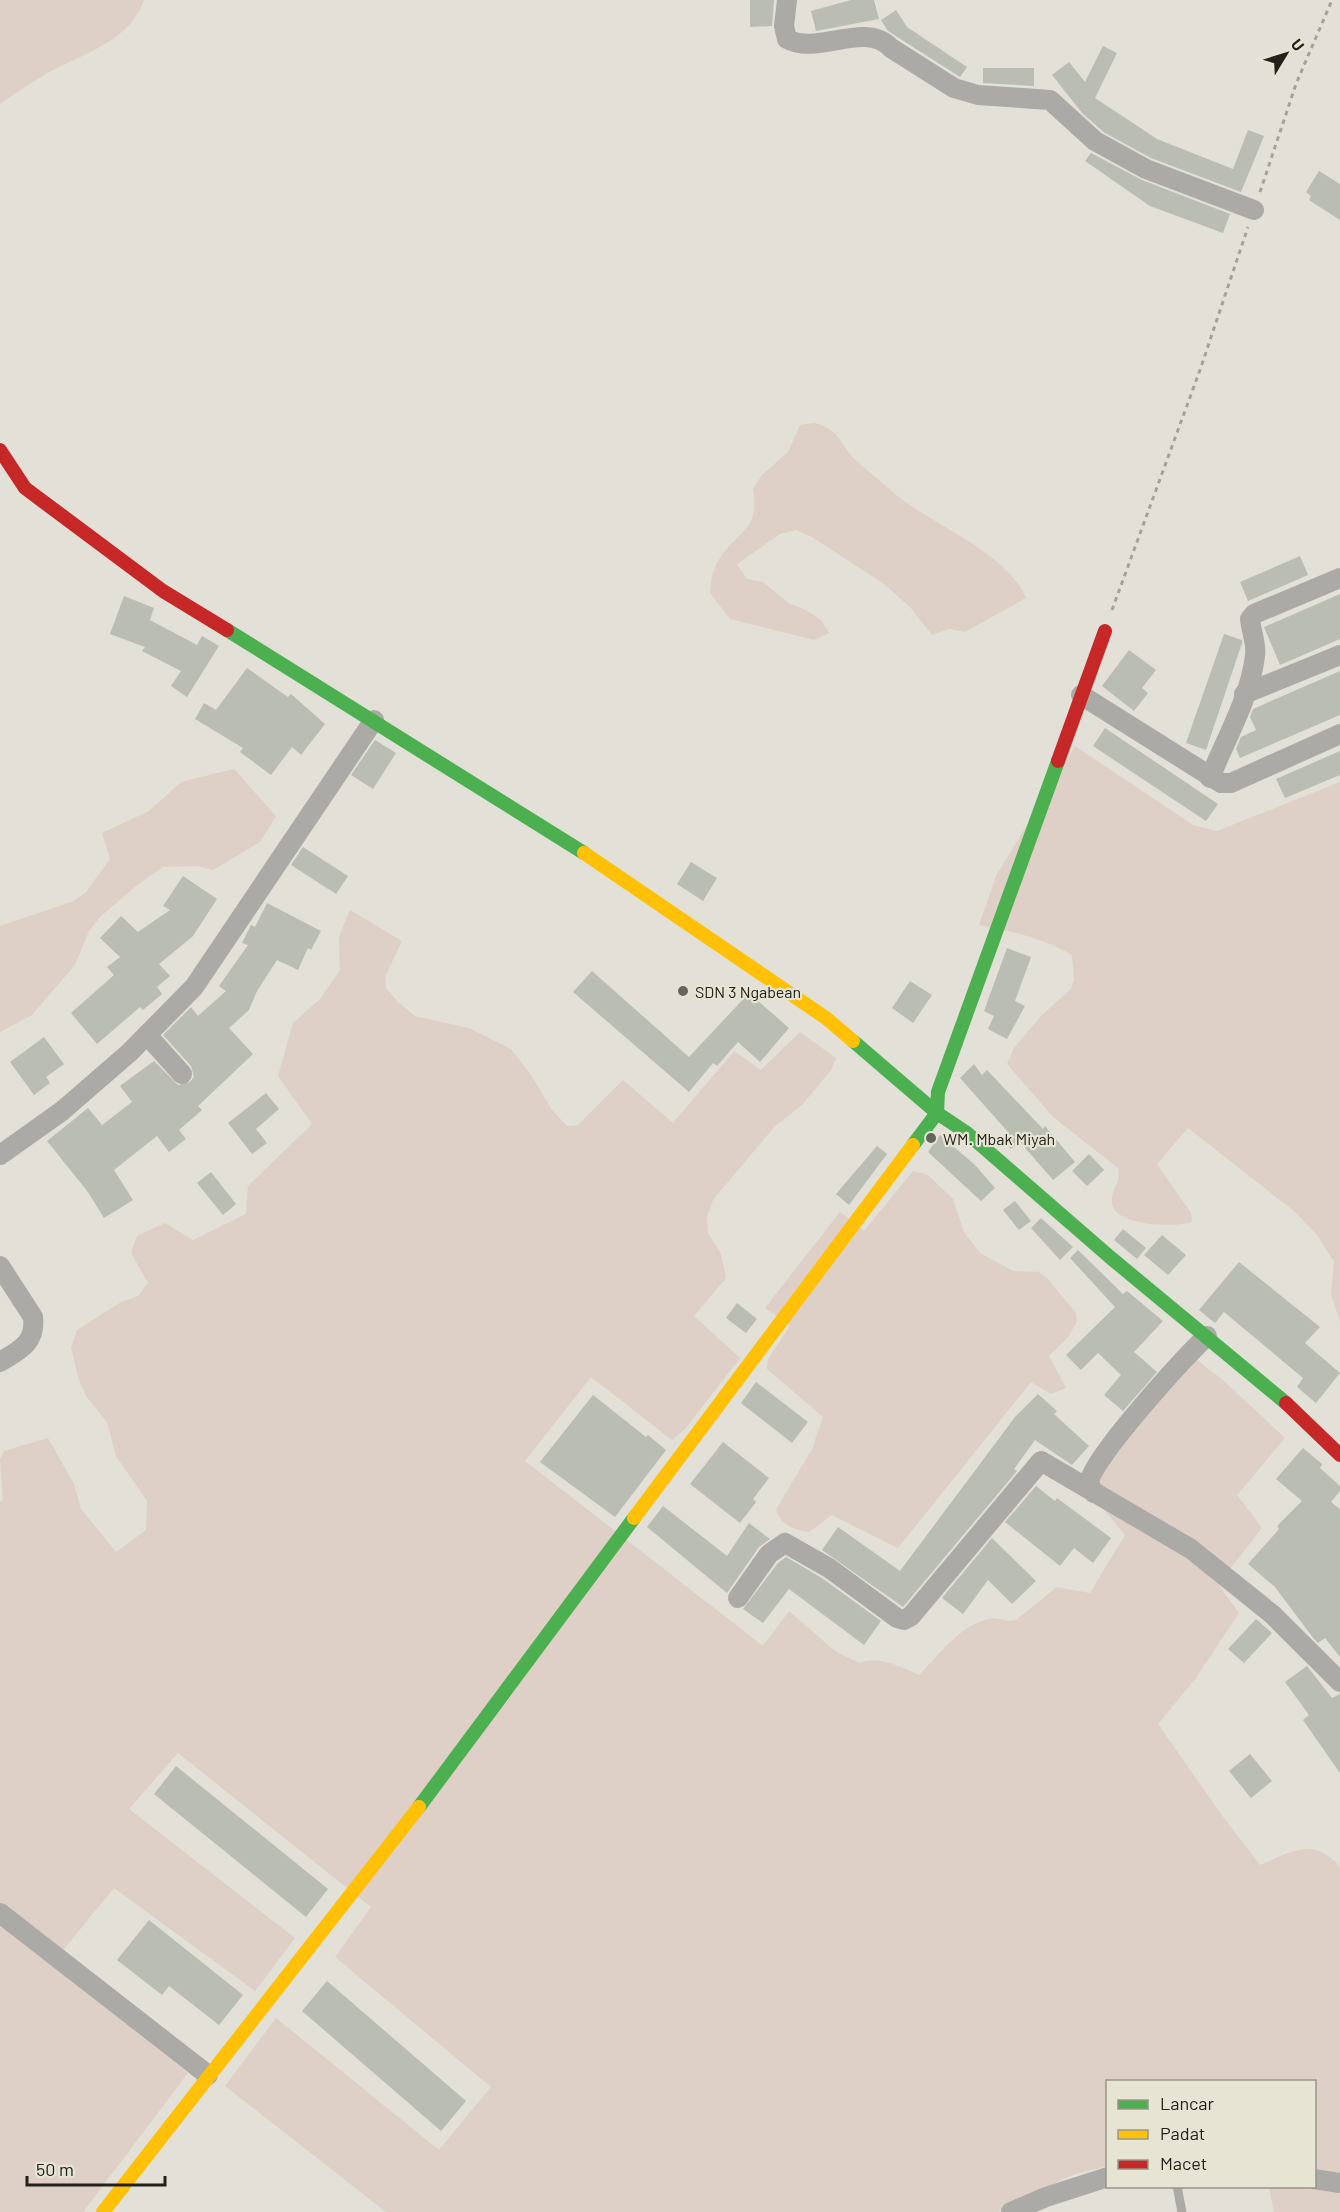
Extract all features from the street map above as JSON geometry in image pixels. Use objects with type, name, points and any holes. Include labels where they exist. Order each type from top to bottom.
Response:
[{"type":"street","points":[[787,0],[784,26],[787,39],[798,45],[870,37],[883,39],[900,54],[954,88],[978,95],[1050,100],[1095,141],[1146,169],[1254,210]]},
{"type":"street","points":[[0,450],[24,488],[163,591],[560,836],[826,1018],[937,1113],[967,1133],[1111,1258],[1278,1396],[1340,1455]]},
{"type":"street","points":[[1210,778],[1244,694],[1255,655],[1250,626],[1253,615],[1340,578]]},
{"type":"street","points":[[103,2212],[422,1803],[937,1113],[938,1092],[1016,883],[1105,631]]},
{"type":"street","points":[[1244,694],[1340,655]]},
{"type":"street","points":[[1081,695],[1221,783],[1231,783],[1340,734]]},
{"type":"street","points":[[0,1155],[62,1111],[147,1035],[194,987],[374,720]]},
{"type":"street","points":[[147,1035],[182,1074]]},
{"type":"street","points":[[0,1266],[33,1317],[34,1326],[33,1336],[27,1345],[0,1362]]},
{"type":"street","points":[[1094,1494],[1089,1483],[1095,1470],[1140,1408],[1207,1336]]},
{"type":"street","points":[[738,1598],[769,1554],[785,1543],[829,1568],[897,1618],[904,1620],[911,1616],[1041,1461],[1191,1549],[1274,1615],[1340,1682]]},
{"type":"street","points":[[0,1913],[208,2076]]},
{"type":"street","points":[[1011,2212],[1046,2197],[1106,2177]]},
{"type":"street","points":[[1316,2179],[1340,2183]]},
{"type":"lane","points":[[1177,2188],[1182,2212]]},
{"type":"path","points":[[1105,631],[1200,370],[1296,84],[1332,0]]},
{"type":"shaded area","points":[[0,0],[144,0],[137,14],[118,35],[44,75],[0,104]]},
{"type":"shaded area","points":[[815,423],[833,432],[855,459],[904,501],[964,538],[1001,566],[1016,581],[1026,598],[965,632],[949,629],[932,635],[910,607],[884,584],[812,537],[796,530],[780,534],[737,564],[747,579],[763,582],[790,604],[806,610],[821,620],[829,633],[814,640],[730,619],[710,593],[716,565],[750,522],[755,503],[753,489],[762,475],[788,452],[800,425]]},
{"type":"shaded area","points":[[1075,746],[1193,825],[1217,831],[1340,782],[1340,1321],[1331,1294],[1334,1262],[1317,1235],[1294,1211],[1188,1128],[1157,1164],[1191,1213],[1192,1222],[1160,1225],[1134,1221],[1115,1211],[1112,1203],[1119,1173],[1118,1168],[1053,1117],[1007,1064],[1014,1048],[1042,1015],[1071,989],[1074,980],[1072,955],[1038,940],[979,925],[996,876]]},
{"type":"shaded area","points":[[234,769],[276,816],[260,842],[213,870],[197,866],[163,867],[136,886],[100,917],[89,931],[75,965],[32,1015],[0,1032],[0,926],[74,901],[86,892],[110,859],[102,833],[149,811],[181,782]]},
{"type":"shaded area","points":[[350,910],[402,941],[385,977],[386,988],[398,1002],[415,1016],[469,1028],[511,1049],[531,1075],[552,1110],[567,1126],[578,1125],[623,1080],[673,1123],[734,1051],[761,1070],[800,1032],[836,1058],[831,1070],[802,1105],[775,1126],[713,1200],[707,1216],[708,1233],[721,1254],[726,1278],[694,1316],[740,1358],[686,1428],[672,1440],[591,1377],[525,1461],[763,1646],[789,1611],[835,1651],[859,1663],[882,1661],[919,1675],[959,1634],[978,1623],[992,1618],[1016,1620],[1057,1587],[1090,1593],[1125,1535],[1101,1506],[1099,1479],[1134,1430],[1197,1360],[1224,1381],[1285,1438],[1237,1495],[1262,1528],[1218,1584],[1239,1613],[1196,1678],[1158,1724],[1260,1865],[1292,1852],[1311,1849],[1330,1857],[1340,1867],[1340,2212],[1274,2212],[1269,2188],[1316,2188],[1316,2080],[1106,2080],[1106,2166],[1072,2175],[997,2212],[386,2212],[225,2086],[276,2018],[439,2150],[491,2087],[335,1957],[371,1907],[178,1753],[129,1809],[295,1938],[255,1991],[114,1888],[51,1965],[188,2073],[83,2212],[0,2212],[0,1502],[3,1500],[0,1459],[4,1451],[48,1438],[74,1484],[81,1509],[116,1552],[146,1530],[147,1501],[116,1456],[107,1422],[86,1396],[79,1380],[71,1348],[77,1330],[121,1302],[138,1296],[148,1283],[131,1253],[137,1236],[165,1223],[193,1240],[246,1214],[248,1186],[312,1124],[278,1076],[293,1023],[320,999],[340,970],[339,936]]},
{"type":"shaded area","points":[[913,1171],[928,1175],[953,1199],[964,1232],[980,1253],[1013,1271],[1039,1272],[1047,1278],[1076,1313],[1077,1321],[1069,1336],[1049,1356],[1066,1388],[1051,1394],[1031,1382],[898,1548],[832,1515],[809,1532],[788,1526],[778,1514],[776,1509],[812,1449],[823,1417],[767,1369],[768,1359],[790,1326],[765,1308],[840,1212],[864,1231]]},
{"type":"building","points":[[750,0],[774,0],[772,26],[750,27]]},
{"type":"building","points":[[851,0],[874,0],[879,19],[816,31],[811,11]]},
{"type":"building","points":[[896,10],[907,27],[967,67],[960,77],[888,31],[881,20]]},
{"type":"building","points":[[1103,46],[1117,53],[1095,98],[1157,139],[1233,169],[1248,130],[1264,136],[1241,192],[1151,158],[1105,133],[1083,114],[1052,75],[1069,62],[1085,82]]},
{"type":"building","points":[[983,68],[1034,68],[1034,86],[983,83]]},
{"type":"building","points":[[1091,153],[1142,180],[1230,214],[1223,233],[1150,206],[1085,161]]},
{"type":"building","points":[[1319,171],[1340,184],[1340,220],[1309,200],[1311,196],[1306,192]]},
{"type":"building","points":[[1300,556],[1308,575],[1248,601],[1240,582]]},
{"type":"building","points":[[1340,594],[1340,639],[1280,665],[1264,627]]},
{"type":"building","points":[[124,596],[154,608],[150,620],[197,645],[202,636],[219,646],[187,697],[171,686],[181,671],[142,651],[145,647],[110,634]]},
{"type":"building","points":[[1224,634],[1242,640],[1242,643],[1206,750],[1186,743]]},
{"type":"building","points":[[1129,650],[1156,670],[1142,688],[1148,693],[1134,711],[1102,686]]},
{"type":"building","points":[[247,668],[288,697],[291,694],[325,724],[301,755],[292,747],[271,775],[240,752],[243,748],[195,719],[204,703],[216,710]]},
{"type":"building","points":[[1340,671],[1340,715],[1240,758],[1236,749],[1241,737],[1256,730],[1250,717],[1253,709]]},
{"type":"building","points":[[1105,728],[1218,804],[1206,821],[1093,746]]},
{"type":"building","points":[[375,740],[396,753],[373,789],[351,775]]},
{"type":"building","points":[[1340,751],[1340,775],[1285,798],[1276,779]]},
{"type":"building","points":[[303,847],[348,876],[336,894],[291,865]]},
{"type":"building","points":[[691,862],[717,878],[703,901],[677,884]]},
{"type":"building","points":[[183,876],[217,899],[193,936],[159,964],[170,976],[157,987],[162,994],[143,1010],[140,1007],[97,1044],[71,1013],[114,975],[107,967],[120,957],[100,938],[121,916],[138,932],[170,910],[163,906]]},
{"type":"building","points":[[267,903],[321,931],[311,950],[308,948],[298,970],[277,960],[257,991],[249,1010],[229,1028],[253,1054],[198,1106],[202,1110],[179,1130],[186,1139],[169,1152],[157,1136],[114,1170],[133,1200],[104,1218],[88,1192],[47,1141],[88,1108],[102,1125],[132,1102],[120,1086],[154,1061],[178,1085],[190,1082],[194,1077],[191,1066],[163,1035],[191,1007],[198,1016],[226,991],[219,986],[248,945],[242,943],[251,925],[255,927]]},
{"type":"building","points":[[1007,948],[1031,957],[1015,1001],[1025,1006],[1007,1039],[988,1029],[994,1016],[984,1011]]},
{"type":"building","points":[[592,971],[689,1057],[749,993],[789,1028],[760,1062],[738,1042],[717,1066],[713,1063],[689,1092],[573,992]]},
{"type":"building","points":[[910,981],[932,995],[913,1023],[892,1008]]},
{"type":"building","points":[[44,1037],[64,1064],[46,1077],[50,1083],[34,1095],[10,1062]]},
{"type":"building","points":[[974,1064],[982,1075],[987,1070],[1043,1129],[1045,1126],[1075,1162],[1053,1180],[1020,1142],[1011,1149],[1001,1137],[1008,1132],[960,1078]]},
{"type":"building","points":[[266,1093],[279,1109],[256,1129],[267,1143],[252,1154],[228,1123]]},
{"type":"building","points":[[940,1135],[975,1165],[995,1188],[981,1201],[928,1152]]},
{"type":"building","points":[[877,1146],[887,1154],[849,1205],[836,1194]]},
{"type":"building","points":[[1089,1154],[1104,1170],[1087,1186],[1072,1171]]},
{"type":"building","points":[[211,1172],[236,1204],[223,1215],[197,1183]]},
{"type":"building","points":[[1015,1201],[1031,1221],[1019,1230],[1003,1210]]},
{"type":"building","points":[[1041,1218],[1073,1247],[1060,1260],[1031,1228]]},
{"type":"building","points":[[1123,1229],[1146,1248],[1137,1259],[1114,1240]]},
{"type":"building","points":[[1162,1235],[1186,1255],[1168,1275],[1144,1255]]},
{"type":"building","points":[[1078,1250],[1123,1294],[1127,1291],[1163,1321],[1134,1352],[1157,1372],[1123,1411],[1104,1395],[1121,1375],[1098,1353],[1081,1370],[1066,1355],[1115,1307],[1070,1258]]},
{"type":"building","points":[[1239,1262],[1320,1327],[1305,1343],[1340,1373],[1316,1403],[1297,1387],[1303,1378],[1224,1312],[1215,1323],[1199,1310]]},
{"type":"building","points":[[737,1303],[757,1319],[746,1333],[726,1318]]},
{"type":"building","points":[[756,1382],[808,1422],[792,1443],[741,1403]]},
{"type":"building","points":[[1038,1394],[1057,1411],[1054,1414],[1089,1446],[1072,1465],[1035,1440],[1014,1469],[1017,1471],[903,1607],[822,1550],[838,1527],[900,1571],[1015,1417]]},
{"type":"building","points":[[593,1395],[666,1450],[615,1517],[540,1462]]},
{"type":"building","points":[[723,1442],[769,1478],[753,1499],[756,1502],[740,1523],[690,1484]]},
{"type":"building","points":[[1303,1448],[1322,1464],[1320,1468],[1340,1486],[1340,1491],[1331,1502],[1340,1509],[1340,1657],[1325,1638],[1318,1643],[1314,1639],[1275,1587],[1248,1564],[1279,1529],[1277,1526],[1302,1501],[1276,1479]]},
{"type":"building","points":[[1036,1486],[1055,1501],[1057,1498],[1111,1538],[1093,1563],[1074,1548],[1060,1566],[1005,1522]]},
{"type":"building","points":[[663,1506],[727,1556],[749,1523],[770,1539],[759,1547],[727,1593],[647,1527]]},
{"type":"building","points":[[992,1538],[1036,1581],[1012,1604],[988,1580],[963,1614],[942,1598]]},
{"type":"building","points":[[786,1557],[822,1578],[881,1621],[864,1645],[789,1589],[763,1623],[743,1609],[778,1563]]},
{"type":"building","points":[[1256,1619],[1272,1633],[1244,1663],[1228,1649]]},
{"type":"building","points":[[1307,1666],[1332,1698],[1340,1694],[1340,1773],[1303,1720],[1309,1715],[1285,1682]]},
{"type":"building","points":[[1250,1754],[1272,1781],[1251,1798],[1229,1771]]},
{"type":"building","points":[[176,1766],[328,1889],[306,1917],[154,1794]]},
{"type":"building","points":[[149,1920],[243,1995],[219,2025],[169,1986],[162,1995],[117,1960]]},
{"type":"building","points":[[327,1981],[466,2101],[441,2131],[302,2011]]},
{"type":"traffic: fast","points":[[227,630],[584,853]]},
{"type":"traffic: fast","points":[[913,1145],[937,1113],[938,1092],[1058,761]]},
{"type":"traffic: fast","points":[[853,1041],[937,1113],[967,1133],[1111,1258],[1286,1403]]},
{"type":"traffic: fast","points":[[419,1807],[634,1518]]},
{"type":"traffic: slow","points":[[584,853],[826,1018],[853,1041]]},
{"type":"traffic: slow","points":[[634,1518],[913,1145]]},
{"type":"traffic: slow","points":[[103,2212],[419,1807]]},
{"type":"traffic: jam","points":[[0,450],[25,488],[163,591],[227,630]]},
{"type":"traffic: jam","points":[[1058,761],[1105,631]]},
{"type":"traffic: jam","points":[[1286,1403],[1340,1455]]},
{"type":"place","name":"SDN 3 Ngabean","points":[[683,991]]},
{"type":"place","name":"WM. Mbak Miyah","points":[[931,1138]]}]
